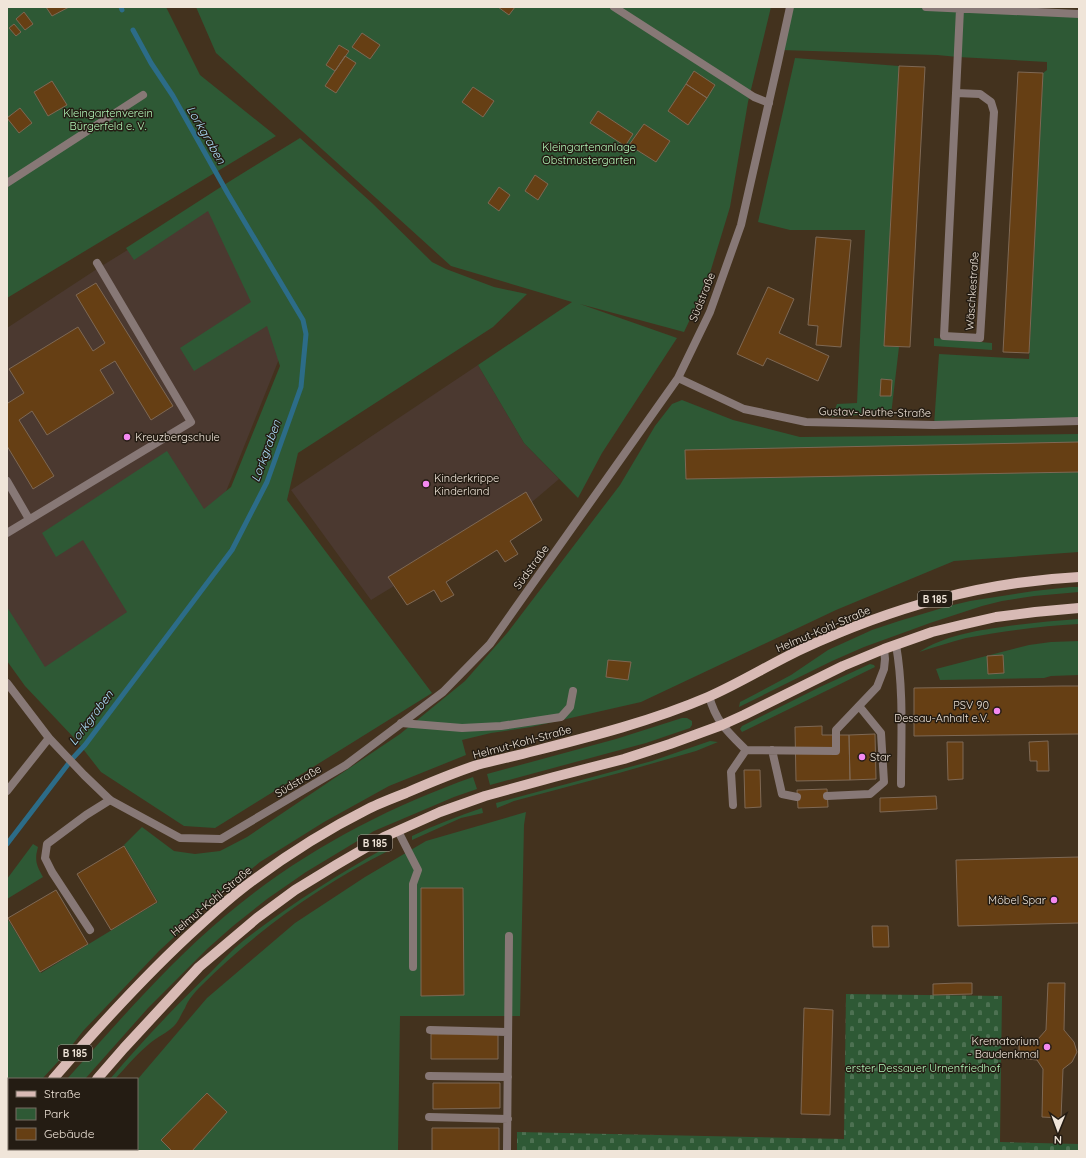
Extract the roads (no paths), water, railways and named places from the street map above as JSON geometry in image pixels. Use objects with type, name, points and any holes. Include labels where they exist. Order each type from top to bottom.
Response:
[{"type":"main road","name":"Helmut-Kohl-Straße","points":[[54,1078],[98,1028],[177,946],[237,892],[278,862],[316,838],[369,808],[477,765],[600,734],[660,716],[709,696],[799,650],[849,628],[907,608],[936,599],[989,587],[1037,580],[1079,577]]},
{"type":"main road","name":"B 185","points":[[98,1078],[199,967],[257,918],[296,890],[384,837],[440,812],[486,796],[624,759],[722,725],[843,666],[896,644],[940,630],[996,617],[1079,608]]},
{"type":"street","points":[[614,7],[754,98],[769,102]]},
{"type":"street","name":"Südstraße","points":[[7,683],[49,738],[110,800],[180,838],[221,839],[346,765],[443,692],[490,644],[678,378],[710,312],[742,225],[790,7]]},
{"type":"street","points":[[926,7],[1079,14]]},
{"type":"street","name":"Wäschkestraße","points":[[956,93],[980,94],[991,102],[994,112],[980,338],[944,336],[960,9]]},
{"type":"street","points":[[7,183],[143,95]]},
{"type":"street","points":[[7,533],[191,422],[97,263]]},
{"type":"street","name":"Gustav-Jeuthe-Straße","points":[[678,378],[744,409],[806,422],[934,424],[1079,420]]},
{"type":"street","points":[[7,481],[30,518]]},
{"type":"street","points":[[896,644],[900,684],[901,784]]},
{"type":"street","points":[[709,696],[712,707],[722,725],[746,750],[836,751],[836,730],[877,687],[884,669],[884,649]]},
{"type":"street","points":[[401,723],[462,728],[501,726],[561,717],[570,707],[573,691]]},
{"type":"street","points":[[827,796],[870,794],[884,782],[882,733],[860,706]]},
{"type":"street","points":[[7,791],[49,738]]},
{"type":"street","points":[[733,805],[731,772],[746,750]]},
{"type":"street","points":[[772,750],[782,794],[797,797]]},
{"type":"street","points":[[90,930],[52,872],[45,858],[47,844],[86,815],[110,800]]},
{"type":"street","points":[[398,831],[418,870],[413,884],[413,967]]},
{"type":"street","points":[[507,1151],[509,936]]},
{"type":"street","points":[[430,1030],[508,1032]]},
{"type":"street","points":[[429,1076],[508,1077]]},
{"type":"street","points":[[429,1117],[508,1119]]},
{"type":"waterway","name":"Lorkgraben","points":[[7,844],[72,759],[85,745],[232,550],[267,482],[301,387],[306,334],[303,320],[133,30]]},
{"type":"place","name":"Kreuzbergschule","points":[[127,437]]},
{"type":"place","name":"Kinderkrippe Kinderland","points":[[426,484]]},
{"type":"place","name":"PSV 90 Dessau-Anhalt e.V.","points":[[997,711]]},
{"type":"place","name":"Star","points":[[862,757]]},
{"type":"place","name":"Möbel Spar","points":[[1054,900]]},
{"type":"place","name":"Krematorium - Baudenkmal","points":[[1047,1047]]},
{"type":"park label","name":"Kleingartenverein Bürgerfeld e. V.","points":[[108,119]]},
{"type":"park label","name":"Kleingartenanlage Obstmustergarten","points":[[589,153]]},
{"type":"park label","name":"erster Dessauer Urnenfriedhof","points":[[923,1068]]}]
